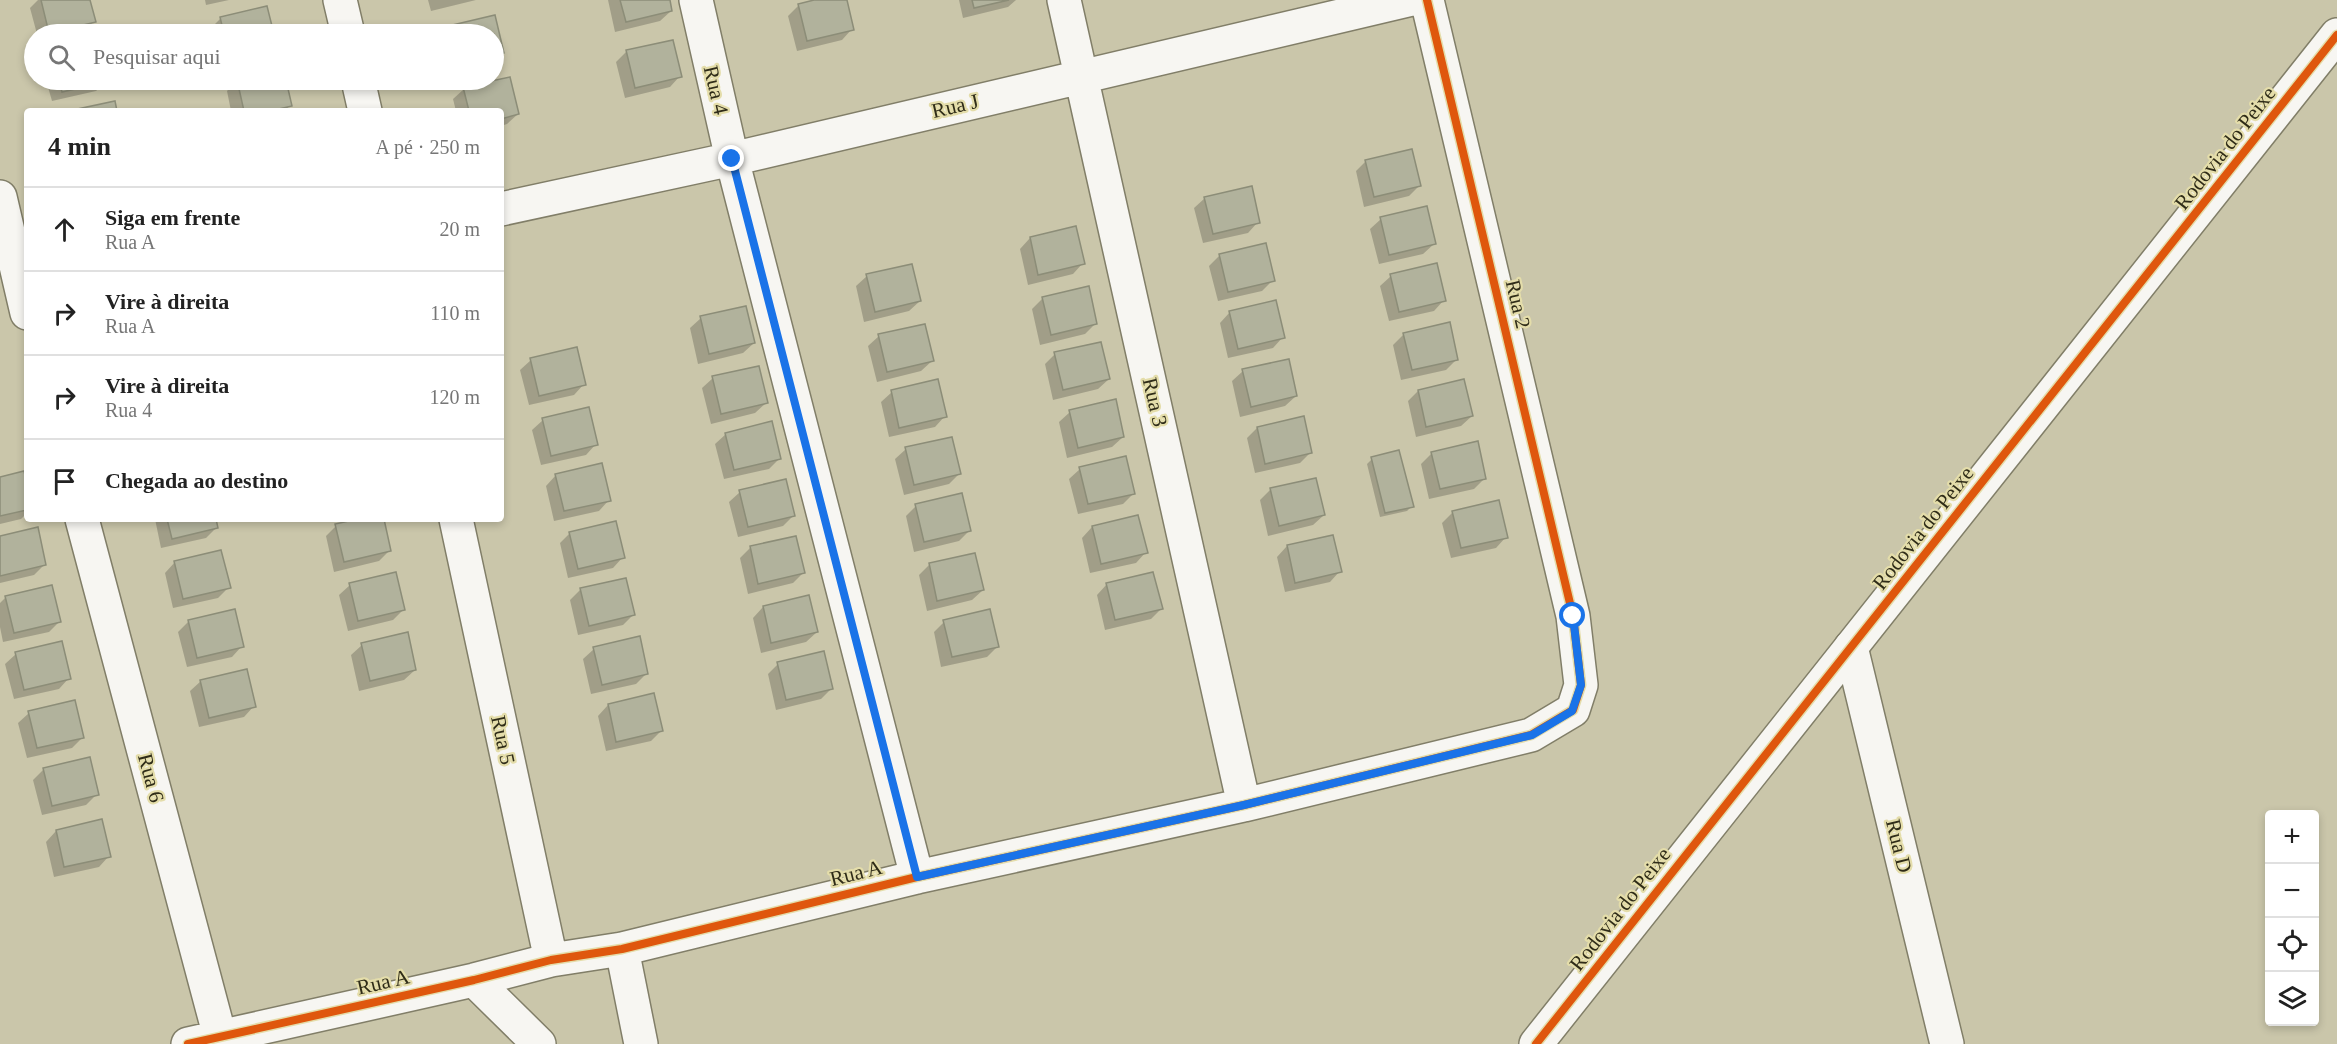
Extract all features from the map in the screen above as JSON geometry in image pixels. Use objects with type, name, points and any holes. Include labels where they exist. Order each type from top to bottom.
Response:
[{"type":"street","points":[[340,0],[346,24]]},
{"type":"street","name":"Rua 4","points":[[696,0],[732,159],[917,877]]},
{"type":"street","name":"Rua 3","points":[[1064,0],[1244,805]]},
{"type":"street","name":"Rua J","points":[[504,208],[732,159],[1408,0]]},
{"type":"street","name":"Rua 2","points":[[1427,0],[1573,616]]},
{"type":"street","name":"Rodovia do Peixe","points":[[1536,1044],[2337,35]]},
{"type":"street","points":[[360,90],[364,108]]},
{"type":"street","points":[[0,197],[20,312]]},
{"type":"street","name":"Rua 6","points":[[83,522],[220,1037]]},
{"type":"street","name":"Rua 5","points":[[457,522],[551,960]]},
{"type":"street","name":"Rua A","points":[[188,1044],[474,980],[551,960],[622,949],[917,877],[1244,805],[1532,735],[1572,711],[1581,685],[1573,616]]},
{"type":"street","name":"Rua D","points":[[1851,647],[1947,1044]]},
{"type":"street","points":[[622,949],[641,1044]]},
{"type":"street","points":[[474,980],[539,1044]]},
{"type":"building","points":[[41,0],[90,0],[96,22],[47,24]]},
{"type":"building","points":[[620,0],[670,0],[672,11],[626,22]]},
{"type":"building","points":[[814,0],[847,0],[854,30],[807,41],[798,4]]},
{"type":"building","points":[[972,0],[1009,0],[974,8]]},
{"type":"building","points":[[267,6],[272,24],[222,24],[220,17]]},
{"type":"building","points":[[495,15],[497,24],[457,24]]},
{"type":"building","points":[[673,40],[682,77],[635,88],[626,50]]},
{"type":"building","points":[[510,77],[519,114],[504,118],[504,108],[468,108],[464,90],[504,90],[504,78]]},
{"type":"building","points":[[239,90],[288,90],[292,106],[283,108],[243,108]]},
{"type":"building","points":[[115,101],[116,108],[82,108]]},
{"type":"building","points":[[1412,149],[1421,186],[1374,197],[1365,160]]},
{"type":"building","points":[[1252,186],[1260,223],[1213,234],[1204,197]]},
{"type":"building","points":[[1427,206],[1436,244],[1389,255],[1380,217]]},
{"type":"building","points":[[1076,226],[1085,264],[1038,275],[1030,237]]},
{"type":"building","points":[[1266,243],[1275,281],[1228,292],[1219,254]]},
{"type":"building","points":[[1437,263],[1446,301],[1399,312],[1390,274]]},
{"type":"building","points":[[912,264],[921,301],[875,312],[866,274]]},
{"type":"building","points":[[1089,286],[1097,324],[1051,335],[1042,297]]},
{"type":"building","points":[[1276,300],[1285,338],[1238,349],[1229,311]]},
{"type":"building","points":[[746,306],[755,343],[709,354],[700,316]]},
{"type":"building","points":[[1450,322],[1458,360],[1412,370],[1403,333]]},
{"type":"building","points":[[925,324],[934,361],[887,372],[878,334]]},
{"type":"building","points":[[1101,342],[1110,379],[1063,390],[1054,352]]},
{"type":"building","points":[[577,347],[586,385],[539,396],[530,358]]},
{"type":"building","points":[[1289,359],[1297,396],[1251,407],[1242,369]]},
{"type":"building","points":[[759,366],[768,403],[721,414],[712,376]]},
{"type":"building","points":[[938,379],[947,417],[899,428],[891,390]]},
{"type":"building","points":[[1464,379],[1473,416],[1426,427],[1418,390]]},
{"type":"building","points":[[1116,399],[1124,437],[1078,448],[1069,410]]},
{"type":"building","points":[[589,407],[598,445],[551,456],[542,418]]},
{"type":"building","points":[[1304,416],[1312,453],[1265,464],[1257,427]]},
{"type":"building","points":[[772,421],[781,459],[734,470],[725,433]]},
{"type":"building","points":[[952,437],[961,474],[914,485],[905,447]]},
{"type":"building","points":[[1478,441],[1486,479],[1440,489],[1431,452]]},
{"type":"building","points":[[1399,450],[1414,507],[1385,513],[1371,457]]},
{"type":"building","points":[[1126,456],[1135,494],[1088,504],[1079,467]]},
{"type":"building","points":[[602,463],[611,501],[564,511],[555,474]]},
{"type":"building","points":[[24,471],[24,511],[0,516],[0,477]]},
{"type":"building","points":[[1316,478],[1325,515],[1279,526],[1270,488]]},
{"type":"building","points":[[786,479],[795,516],[748,527],[739,490]]},
{"type":"building","points":[[962,493],[971,531],[924,542],[915,504]]},
{"type":"building","points":[[1499,500],[1508,538],[1461,548],[1452,511]]},
{"type":"building","points":[[1138,515],[1148,553],[1101,564],[1092,526]]},
{"type":"building","points":[[616,521],[625,558],[578,569],[569,532]]},
{"type":"building","points":[[168,522],[217,522],[218,528],[172,539]]},
{"type":"building","points":[[385,522],[391,551],[344,562],[335,524]]},
{"type":"building","points":[[38,527],[46,565],[0,576],[0,536]]},
{"type":"building","points":[[1333,535],[1342,572],[1295,583],[1287,545]]},
{"type":"building","points":[[796,536],[805,573],[758,584],[750,546]]},
{"type":"building","points":[[221,550],[231,588],[183,599],[174,561]]},
{"type":"building","points":[[975,553],[984,590],[937,601],[929,563]]},
{"type":"building","points":[[396,572],[405,610],[358,621],[349,583]]},
{"type":"building","points":[[1153,572],[1163,609],[1115,620],[1106,583]]},
{"type":"building","points":[[626,578],[635,615],[589,626],[580,588]]},
{"type":"building","points":[[52,585],[61,622],[14,633],[5,596]]},
{"type":"building","points":[[809,595],[818,632],[771,643],[763,606]]},
{"type":"building","points":[[235,609],[244,647],[197,658],[188,620]]},
{"type":"building","points":[[990,609],[999,647],[952,657],[943,620]]},
{"type":"building","points":[[408,632],[416,670],[370,681],[361,643]]},
{"type":"building","points":[[640,636],[648,674],[602,685],[593,647]]},
{"type":"building","points":[[62,641],[71,679],[24,690],[15,652]]},
{"type":"building","points":[[824,651],[833,689],[786,700],[777,662]]},
{"type":"building","points":[[247,669],[256,707],[209,718],[200,680]]},
{"type":"building","points":[[654,693],[663,731],[616,742],[608,704]]},
{"type":"building","points":[[75,700],[84,738],[37,748],[28,711]]},
{"type":"building","points":[[90,757],[99,795],[52,806],[43,768]]},
{"type":"building","points":[[102,819],[111,857],[64,867],[56,830]]},
{"type":"cycle path","points":[[188,1044],[474,980],[551,960],[622,949],[917,877],[1244,805],[1531,735],[1573,710],[1581,685],[1573,616],[1427,0]]},
{"type":"cycle path","points":[[1536,1044],[2337,35]]},
{"type":"route","points":[[732,159],[917,877],[1244,805],[1532,735],[1572,711],[1581,685],[1573,616]]}]
